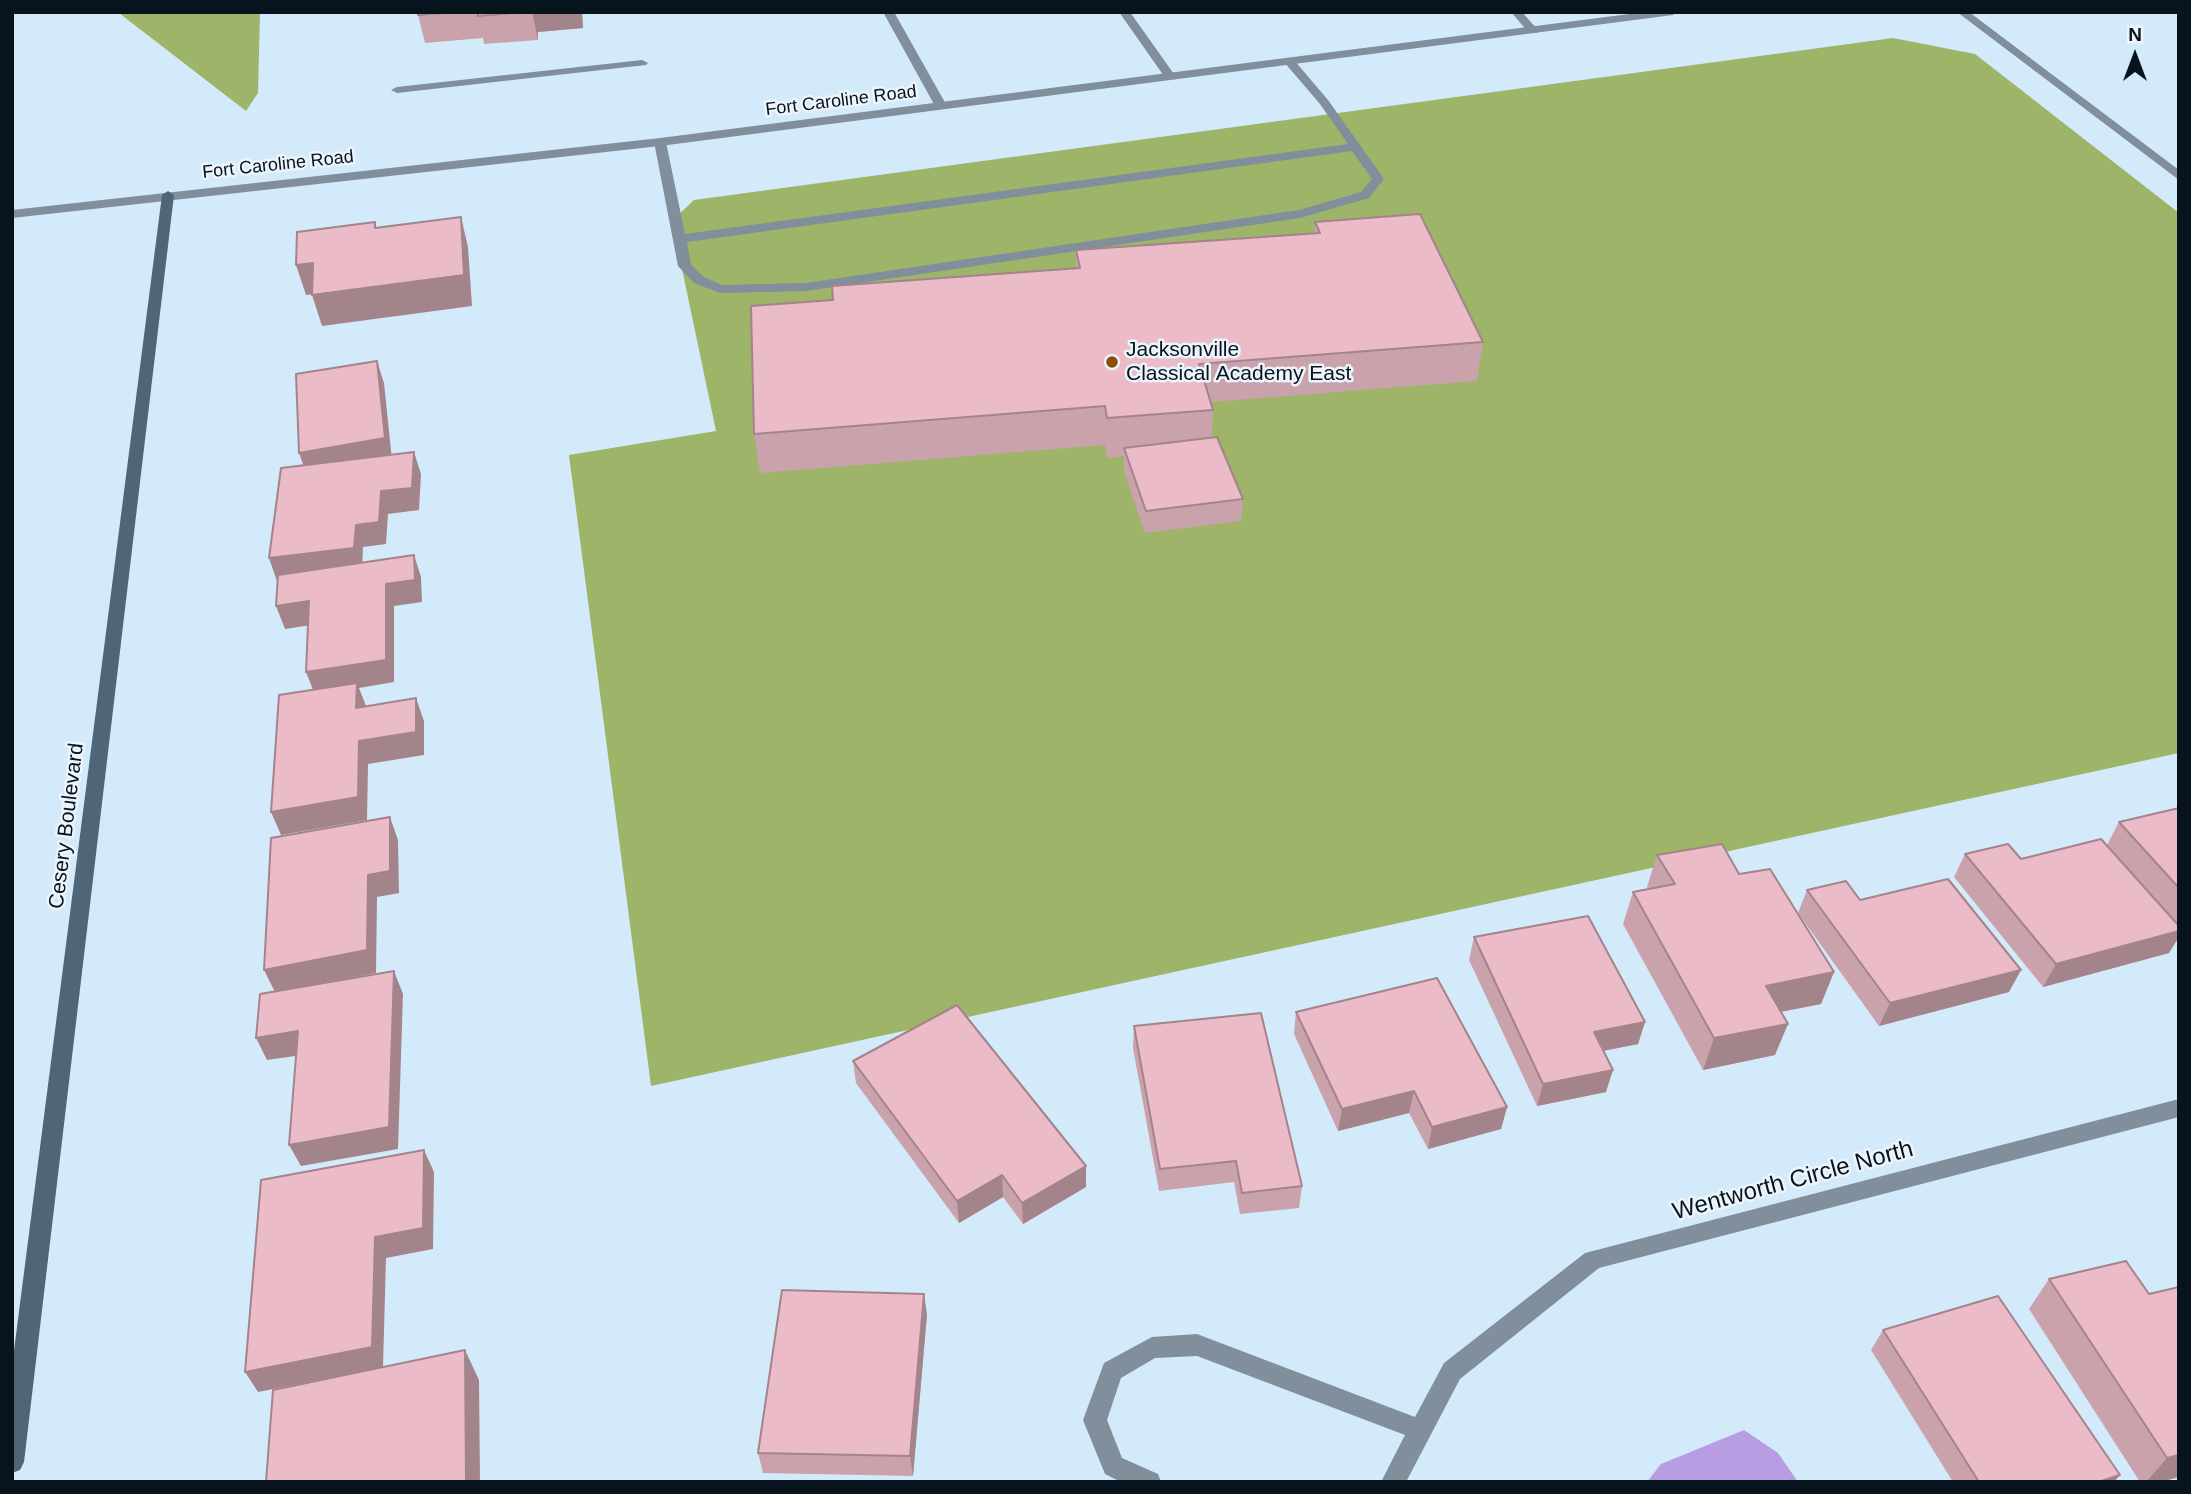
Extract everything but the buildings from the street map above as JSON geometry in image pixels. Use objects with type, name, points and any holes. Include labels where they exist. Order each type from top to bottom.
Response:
[{"type":"main road","name":"Cesery Boulevard","points":[[12,1462],[168,195]]},
{"type":"street","points":[[888,12],[941,106]]},
{"type":"street","points":[[1124,12],[1170,77]]},
{"type":"street","points":[[1516,12],[1533,31]]},
{"type":"street","name":"Fort Caroline Road","points":[[12,214],[660,142],[1672,12]]},
{"type":"street","points":[[1962,12],[2179,176]]},
{"type":"street","points":[[660,142],[685,266],[699,280],[720,289],[806,287],[1300,214],[1365,195],[1378,179],[1324,102],[1290,62]]},
{"type":"street","points":[[397,90],[642,63]]},
{"type":"street","points":[[680,239],[1356,147]]},
{"type":"street","name":"Wentworth Circle North","points":[[1421,1430],[1452,1371],[1593,1261],[2179,1108]]},
{"type":"street","points":[[1149,1482],[1113,1466],[1095,1420],[1112,1371],[1152,1348],[1197,1345],[1421,1430],[1393,1482]]},
{"type":"green space","points":[[260,12],[258,93],[246,111],[119,13]]},
{"type":"green space","points":[[1893,38],[1975,54],[2179,213],[2179,753],[651,1086],[569,455],[716,431],[672,221],[694,200]]},
{"type":"shaded area","points":[[1744,1430],[1778,1453],[1798,1482],[1647,1482],[1661,1464]]},
{"type":"place","name":"Jacksonville Classical Academy East","points":[[1112,362]]}]
